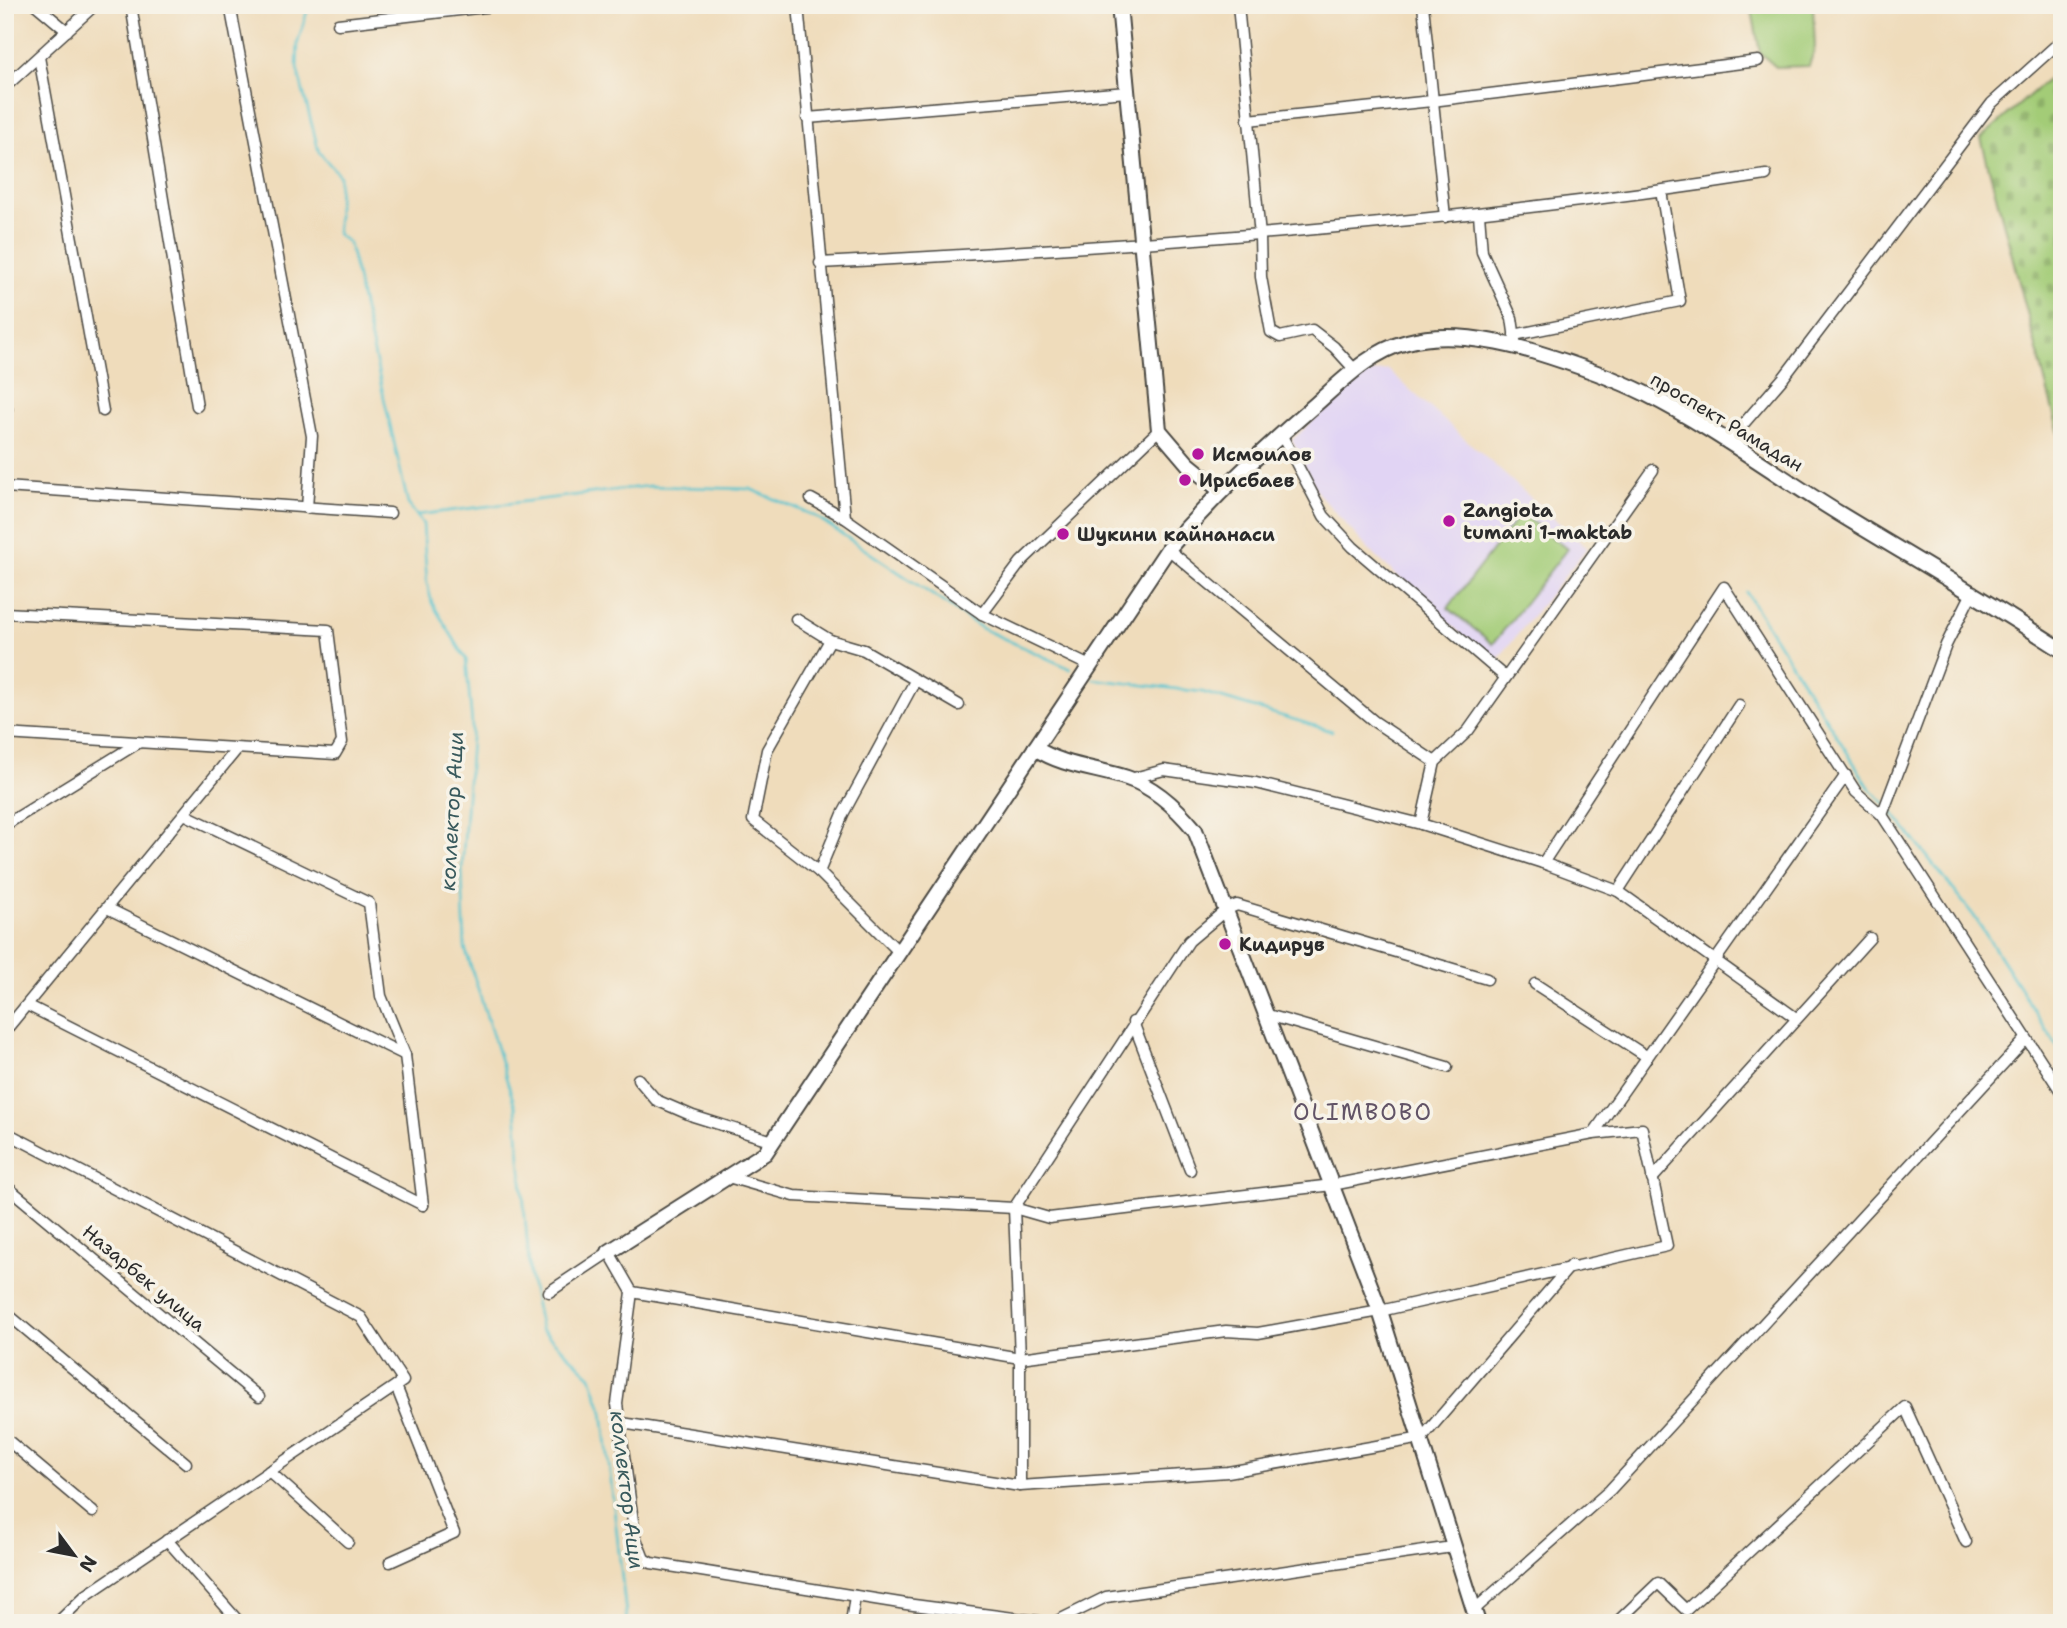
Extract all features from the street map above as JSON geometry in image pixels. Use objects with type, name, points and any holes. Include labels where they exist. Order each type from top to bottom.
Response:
[{"type":"main road","points":[[1119,5],[1159,430],[1188,464],[1220,490]]},
{"type":"main road","name":"проспект Рамадан","points":[[608,1252],[765,1153],[1168,549],[1220,490],[1281,434],[1355,370],[1390,348],[1416,340],[1515,341],[1623,383],[1673,408],[1840,514],[1973,591],[2062,650]]},
{"type":"main road","points":[[1035,748],[1050,757],[1130,779],[1169,802],[1195,830],[1380,1311],[1476,1617]]},
{"type":"street","points":[[36,5],[66,31]]},
{"type":"street","points":[[5,87],[95,5]]},
{"type":"street","points":[[131,5],[197,406]]},
{"type":"street","points":[[230,5],[312,436],[307,508]]},
{"type":"street","points":[[338,24],[503,5]]},
{"type":"street","points":[[798,5],[845,518]]},
{"type":"street","points":[[1238,5],[1261,236],[1261,277],[1271,332],[1280,337],[1312,330],[1334,347],[1355,370]]},
{"type":"street","points":[[1423,5],[1444,217]]},
{"type":"street","points":[[1727,443],[1784,377],[1992,103],[2062,40]]},
{"type":"street","points":[[39,57],[103,411]]},
{"type":"street","points":[[1248,120],[1432,102],[1758,61]]},
{"type":"street","points":[[807,118],[1127,92]]},
{"type":"street","points":[[820,263],[1141,246],[1261,236],[1479,214],[1766,175]]},
{"type":"street","points":[[1479,214],[1482,251],[1513,318],[1515,341],[1680,301],[1661,191]]},
{"type":"street","points":[[982,614],[1021,562],[1159,430]]},
{"type":"street","points":[[1281,434],[1324,516],[1353,547],[1505,677]]},
{"type":"street","points":[[1421,824],[1435,762],[1468,731],[1653,470]]},
{"type":"street","points":[[5,487],[390,513]]},
{"type":"street","points":[[811,499],[845,518],[982,614],[1090,666]]},
{"type":"street","points":[[1168,549],[1375,722],[1435,762]]},
{"type":"street","points":[[1544,863],[1724,587],[1856,792],[1883,812],[2062,1093]]},
{"type":"street","points":[[1883,812],[1946,645],[1973,591]]},
{"type":"street","points":[[5,613],[328,630],[342,742],[335,754],[5,733]]},
{"type":"street","points":[[796,619],[830,640],[864,650],[959,705]]},
{"type":"street","points":[[830,640],[767,750],[753,820],[819,872],[899,952]]},
{"type":"street","points":[[819,872],[843,814],[915,681]]},
{"type":"street","points":[[1618,891],[1739,705]]},
{"type":"street","points":[[5,825],[138,743]]},
{"type":"street","points":[[5,1031],[186,815],[237,749]]},
{"type":"street","points":[[1130,779],[1164,770],[1256,783],[1421,824],[1544,863],[1618,891],[1796,1017]]},
{"type":"street","points":[[1593,1134],[1846,775]]},
{"type":"street","points":[[27,1005],[423,1205],[405,1055],[381,996],[369,903],[186,815]]},
{"type":"street","points":[[1020,1486],[1020,1359],[1014,1208],[1133,1022],[1189,941],[1227,909],[1237,905],[1487,979]]},
{"type":"street","points":[[108,909],[405,1055]]},
{"type":"street","points":[[1652,1179],[1870,938]]},
{"type":"street","points":[[1535,984],[1646,1056]]},
{"type":"street","points":[[1268,1015],[1447,1067]]},
{"type":"street","points":[[1133,1022],[1190,1170]]},
{"type":"street","points":[[1476,1617],[1610,1490],[2026,1039]]},
{"type":"street","points":[[638,1079],[656,1100],[693,1116],[773,1141]]},
{"type":"street","points":[[632,1292],[1020,1359],[1226,1331],[1258,1333],[1380,1311],[1572,1265],[1667,1246],[1642,1129],[1593,1134],[1332,1185],[1049,1218],[1014,1208],[794,1196],[727,1177]]},
{"type":"street","points":[[5,1132],[360,1317],[403,1381],[85,1596],[64,1620]]},
{"type":"street","name":"Назарбек улица","points":[[5,1185],[260,1397]]},
{"type":"street","points":[[548,1292],[608,1252],[632,1292],[617,1404],[622,1423],[635,1536],[644,1559],[855,1596],[1053,1623],[1106,1597],[1452,1547]]},
{"type":"street","points":[[622,1423],[1020,1486],[1228,1472],[1422,1438],[1572,1265]]},
{"type":"street","points":[[5,1312],[186,1463]]},
{"type":"street","points":[[390,1562],[454,1533],[396,1386]]},
{"type":"street","points":[[1616,1623],[1658,1583],[1686,1610],[1905,1407],[1966,1542]]},
{"type":"street","points":[[5,1438],[93,1512]]},
{"type":"street","points":[[269,1471],[348,1542]]},
{"type":"street","points":[[167,1540],[240,1623]]},
{"type":"street","points":[[851,1623],[855,1596]]},
{"type":"shaded area","name":"Zangiota tumani 1-maktab","points":[[1388,370],[1587,548],[1494,664],[1369,550],[1318,493],[1292,440],[1365,374]]},
{"type":"green space","points":[[1751,5],[1813,5],[1815,47],[1809,66],[1776,67],[1760,53]]},
{"type":"green space","points":[[2062,67],[2062,445],[1981,138]]},
{"type":"green space","points":[[1521,513],[1567,549],[1493,644],[1448,608]]},
{"type":"waterway","name":"коллектор Ащи","points":[[309,5],[298,42],[297,68],[319,152],[339,175],[337,234],[349,243],[408,504],[423,524],[427,583],[432,603],[466,659],[472,724],[462,870],[465,948],[516,1109],[530,1276],[541,1329],[591,1376],[603,1412],[627,1623]]},
{"type":"waterway","points":[[417,515],[649,486],[750,489],[815,516],[983,629],[1071,669]]},
{"type":"waterway","points":[[1746,592],[1869,787],[1884,803]]},
{"type":"waterway","points":[[1093,679],[1202,692],[1332,731]]},
{"type":"waterway","points":[[1889,808],[1974,916],[2062,1054]]},
{"type":"place","name":"Исмоилов","points":[[1198,454]]},
{"type":"place","name":"Ирисбаев","points":[[1185,480]]},
{"type":"place","name":"Zangiota tumani 1-maktab","points":[[1449,521]]},
{"type":"place","name":"Шукини кайнанаси","points":[[1063,534]]},
{"type":"place","name":"Кидирув","points":[[1225,944]]},
{"type":"district","name":"OLIMBOBO","points":[[1363,1112]]}]
